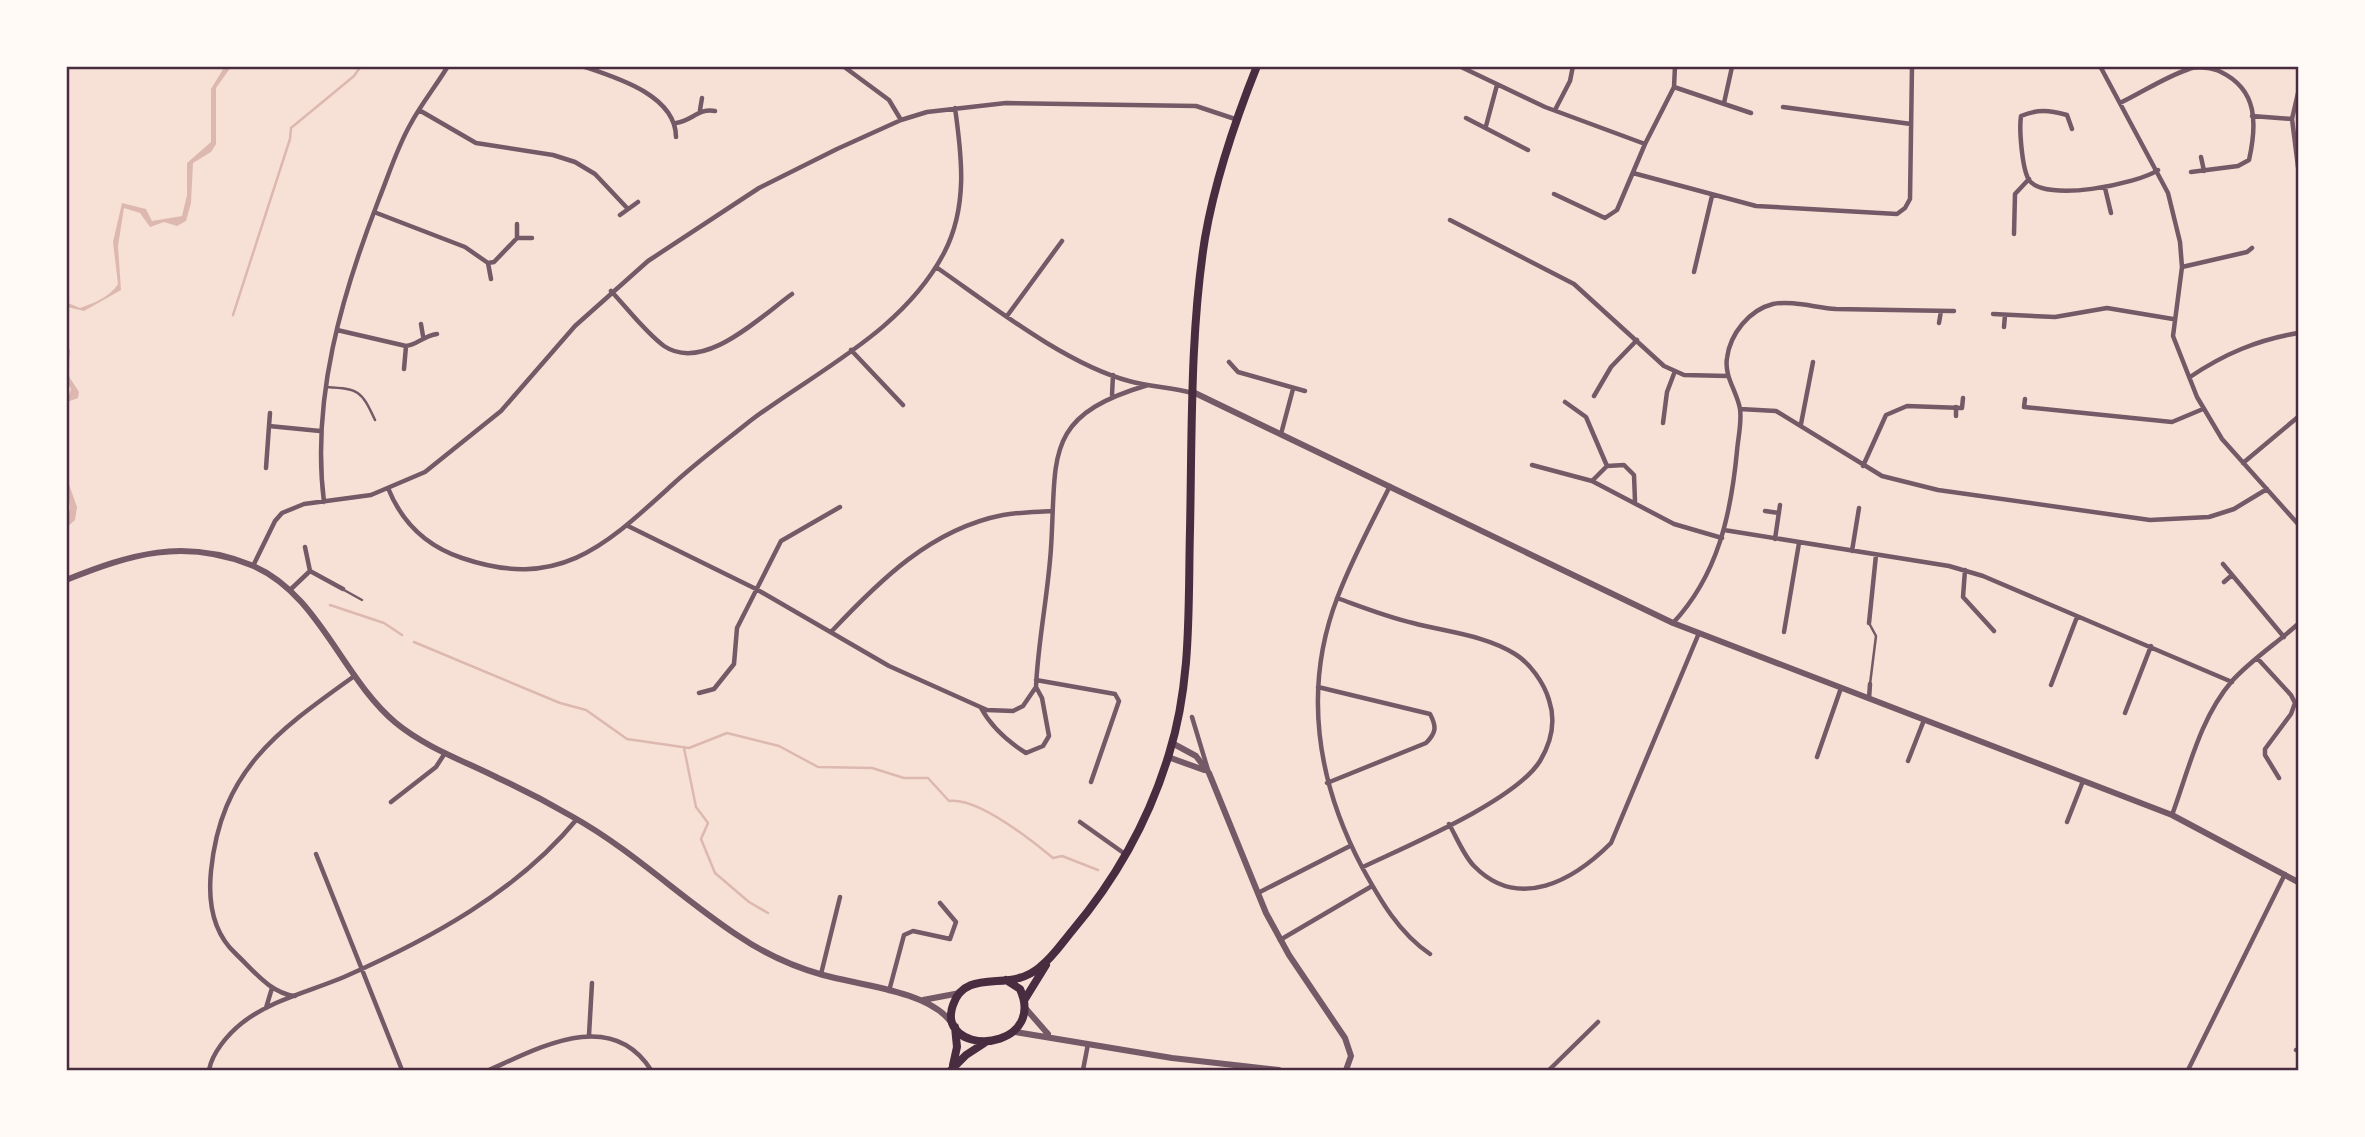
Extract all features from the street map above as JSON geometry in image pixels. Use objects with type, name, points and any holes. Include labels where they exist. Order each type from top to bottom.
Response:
[{"type":"main road","points":[[1025,999],[1052,956],[1105,889],[1148,810],[1172,743],[1187,674],[1194,347],[1206,236],[1222,166],[1257,66]]},
{"type":"main road","points":[[950,1070],[957,1047],[952,1007],[960,993],[974,984],[1030,974],[1052,956]]},
{"type":"main road","points":[[950,1070],[966,1055],[989,1041],[1015,1031],[1023,1023],[1027,1010],[1025,999],[1020,989],[1006,980]]},
{"type":"main road","points":[[953,1025],[969,1038],[989,1041]]},
{"type":"street","points":[[324,502],[320,471],[320,431],[337,330],[374,212],[409,126],[448,66]]},
{"type":"street","points":[[582,66],[640,88],[658,100],[676,123],[676,137]]},
{"type":"street","points":[[843,66],[888,100],[901,120]]},
{"type":"street","points":[[1459,66],[1555,110],[1645,144]]},
{"type":"street","points":[[1555,110],[1570,81],[1573,66]]},
{"type":"street","points":[[1554,194],[1605,218],[1617,210],[1645,144],[1674,87],[1675,66]]},
{"type":"street","points":[[1633,173],[1756,206],[1896,214],[1905,208],[1910,199],[1912,66]]},
{"type":"street","points":[[2100,66],[2158,170],[2175,219],[2182,267],[2180,295],[2173,319],[2173,336],[2203,410],[2222,439],[2298,524]]},
{"type":"street","points":[[1724,103],[1731,67]]},
{"type":"street","points":[[2120,103],[2191,67],[2217,70],[2236,80],[2249,95],[2253,141],[2249,160],[2238,166],[2191,172]]},
{"type":"street","points":[[1486,126],[1497,85]]},
{"type":"street","points":[[1674,87],[1751,113]]},
{"type":"street","points":[[2298,93],[2292,119],[2298,167]]},
{"type":"street","points":[[700,111],[702,98]]},
{"type":"street","points":[[253,566],[275,521],[282,513],[293,507],[371,495],[425,472],[501,411],[575,326],[611,291],[648,261],[759,188],[901,120],[955,108],[1006,103],[1196,106],[1238,120]]},
{"type":"street","points":[[1783,107],[1911,124]]},
{"type":"street","points":[[388,488],[402,519],[424,538],[456,556],[489,565],[530,569],[561,564],[593,550],[628,526],[718,446],[904,309],[936,267],[951,236],[962,188],[955,108]]},
{"type":"street","points":[[1792,118],[1793,109]]},
{"type":"street","points":[[419,110],[476,143],[528,150],[575,162],[595,174],[628,209]]},
{"type":"street","points":[[2072,129],[2067,115],[2052,111],[2035,110],[2021,116],[2019,129],[2029,179],[2046,190],[2105,188],[2147,178],[2158,170]]},
{"type":"street","points":[[676,123],[685,122],[700,111],[715,111]]},
{"type":"street","points":[[2252,116],[2292,119]]},
{"type":"street","points":[[1466,118],[1528,150]]},
{"type":"street","points":[[2200,157],[2204,171]]},
{"type":"street","points":[[2014,234],[2015,194],[2029,179]]},
{"type":"street","points":[[2105,188],[2110,213]]},
{"type":"street","points":[[1694,272],[1712,196]]},
{"type":"street","points":[[620,215],[638,202]]},
{"type":"street","points":[[374,212],[465,247],[488,263],[494,262],[517,238],[517,224]]},
{"type":"street","points":[[1450,220],[1574,284],[1664,366],[1684,375],[1728,376]]},
{"type":"street","points":[[517,238],[532,238]]},
{"type":"street","points":[[1007,316],[1062,241]]},
{"type":"street","points":[[2182,267],[2247,252],[2252,248]]},
{"type":"street","points":[[488,263],[491,279]]},
{"type":"street","points":[[936,267],[1007,316],[1112,375],[1148,385],[1195,393],[1673,623],[2172,815],[2298,882]]},
{"type":"street","points":[[611,291],[664,346],[690,355],[714,348],[792,294]]},
{"type":"street","points":[[1673,623],[1698,590],[1715,559],[1724,530],[1734,476],[1740,409],[1728,376],[1727,358],[1732,338],[1742,323],[1765,307],[1777,303],[1834,309],[1954,311]]},
{"type":"street","points":[[1993,314],[2055,317],[2107,308],[2173,319]]},
{"type":"street","points":[[1940,323],[1941,311]]},
{"type":"street","points":[[2004,327],[2005,315]]},
{"type":"street","points":[[421,324],[423,336]]},
{"type":"street","points":[[337,330],[406,346],[414,345],[423,336],[437,334]]},
{"type":"street","points":[[2190,377],[2214,360],[2253,342],[2298,333]]},
{"type":"street","points":[[1594,396],[1611,367],[1637,340]]},
{"type":"street","points":[[404,369],[406,346]]},
{"type":"street","points":[[851,350],[904,405]]},
{"type":"street","points":[[1230,362],[1238,372],[1306,391]]},
{"type":"street","points":[[1801,424],[1812,362]]},
{"type":"street","points":[[1663,423],[1667,392],[1675,371]]},
{"type":"street","points":[[1112,375],[1112,396]]},
{"type":"street","points":[[981,707],[989,722],[1010,743],[1026,753],[1036,751],[1049,736],[1036,680],[1051,548],[1054,468],[1064,439],[1091,408],[1112,396],[1148,385]]},
{"type":"street","points":[[1281,435],[1293,389]]},
{"type":"street","points":[[1863,466],[1886,415],[1907,406],[1962,408],[1963,398]]},
{"type":"street","points":[[2025,399],[2024,407],[2147,422],[2172,422],[2203,410]]},
{"type":"street","points":[[1565,402],[1586,417],[1607,466]]},
{"type":"street","points":[[1956,407],[1956,416]]},
{"type":"street","points":[[1740,409],[1776,411],[1882,476],[1938,490],[2150,520],[2209,517],[2234,509],[2267,489]]},
{"type":"street","points":[[266,468],[270,413]]},
{"type":"street","points":[[2244,463],[2298,417]]},
{"type":"street","points":[[269,426],[320,431]]},
{"type":"street","points":[[1532,465],[1592,481],[1635,501],[1674,524],[1722,538]]},
{"type":"street","points":[[1592,481],[1607,466],[1624,465],[1634,475],[1635,501]]},
{"type":"street","points":[[1390,486],[1337,598],[1322,653],[1317,730],[1327,783],[1350,846],[1372,886],[1402,928],[1430,954]]},
{"type":"street","points":[[1775,539],[1780,505]]},
{"type":"street","points":[[699,693],[714,689],[734,664],[737,628],[781,541],[840,507]]},
{"type":"street","points":[[1852,551],[1859,508]]},
{"type":"street","points":[[1765,511],[1779,513]]},
{"type":"street","points":[[831,632],[895,570],[948,534],[970,523],[1004,514],[1052,512]]},
{"type":"street","points":[[628,526],[756,589],[889,666],[981,707],[1001,713],[1013,711],[1023,706],[1036,687]]},
{"type":"street","points":[[1724,530],[1965,570],[2232,682]]},
{"type":"street","points":[[1784,632],[1799,543]]},
{"type":"street","points":[[305,547],[310,571],[343,589]]},
{"type":"street","points":[[66,580],[142,553],[172,550],[207,552],[253,566],[290,590],[307,607],[353,677],[397,724],[445,753],[577,819],[637,859],[695,907],[741,938],[821,974],[921,1000],[938,1008],[953,1025]]},
{"type":"street","points":[[1869,623],[1876,555]]},
{"type":"street","points":[[2223,564],[2284,637]]},
{"type":"street","points":[[1965,570],[1963,597],[1994,631]]},
{"type":"street","points":[[290,590],[310,571]]},
{"type":"street","points":[[2224,582],[2232,575]]},
{"type":"street","points":[[1337,598],[1391,617],[1490,642],[1516,654],[1545,688],[1553,713],[1553,729],[1539,763],[1513,786],[1449,824],[1363,867]]},
{"type":"street","points":[[2051,685],[2077,617]]},
{"type":"street","points":[[2172,815],[2208,717],[2232,682],[2298,624]]},
{"type":"street","points":[[1449,824],[1472,864],[1503,886],[1540,889],[1570,876],[1592,861],[1611,843],[1699,633]]},
{"type":"street","points":[[2124,713],[2151,646]]},
{"type":"street","points":[[2258,659],[2295,703],[2291,714],[2265,749],[2265,755],[2279,778]]},
{"type":"street","points":[[296,996],[282,994],[272,988],[229,947],[213,918],[209,897],[214,842],[233,789],[249,765],[295,718],[353,677]]},
{"type":"street","points":[[1036,680],[1115,694],[1119,701],[1091,782]]},
{"type":"street","points":[[1869,699],[1870,684]]},
{"type":"street","points":[[1318,687],[1430,714],[1436,724],[1433,735],[1426,743],[1327,783]]},
{"type":"street","points":[[1817,757],[1841,688]]},
{"type":"street","points":[[1192,717],[1209,773],[1280,940],[1345,1038],[1351,1056],[1346,1070]]},
{"type":"street","points":[[1908,761],[1924,719]]},
{"type":"street","points":[[1172,743],[1196,756],[1209,773]]},
{"type":"street","points":[[391,802],[436,767],[445,753]]},
{"type":"street","points":[[1168,757],[1193,764],[1209,773]]},
{"type":"street","points":[[2067,822],[2083,781]]},
{"type":"street","points":[[209,1070],[215,1054],[242,1023],[266,1009],[364,968],[489,899],[530,868],[577,819]]},
{"type":"street","points":[[1080,822],[1125,854]]},
{"type":"street","points":[[1258,893],[1350,846]]},
{"type":"street","points":[[316,854],[364,968],[402,1070]]},
{"type":"street","points":[[2188,1070],[2285,874]]},
{"type":"street","points":[[1280,940],[1372,886]]},
{"type":"street","points":[[821,974],[840,897]]},
{"type":"street","points":[[889,992],[904,935],[913,931],[950,939],[956,922],[940,903]]},
{"type":"street","points":[[589,1035],[592,983]]},
{"type":"street","points":[[266,1009],[272,988]]},
{"type":"street","points":[[921,1000],[960,993]]},
{"type":"street","points":[[1027,1010],[1048,1034]]},
{"type":"street","points":[[1549,1070],[1598,1022]]},
{"type":"street","points":[[1015,1031],[1048,1034],[1088,1044],[1279,1070]]},
{"type":"street","points":[[489,1070],[551,1042],[589,1035],[620,1044],[646,1062],[651,1070]]},
{"type":"street","points":[[1083,1070],[1088,1044]]},
{"type":"lane","points":[[326,387],[355,389],[364,398],[375,420]]},
{"type":"lane","points":[[343,589],[362,600]]},
{"type":"lane","points":[[1869,623],[1876,636],[1870,684]]},
{"type":"shaded area","points":[[225,66],[231,67],[216,88],[216,144],[211,152],[193,163],[191,203],[186,221],[177,226],[164,222],[150,227],[140,213],[124,208],[118,246],[121,290],[84,311],[67,307],[68,303],[80,308],[96,302],[111,293],[118,284],[113,242],[122,203],[146,209],[152,221],[182,216],[187,195],[187,163],[211,142],[211,89]]},
{"type":"shaded area","points":[[66,338],[70,351],[68,375],[79,392],[78,398],[67,402],[71,389],[67,382]]},
{"type":"shaded area","points":[[66,476],[77,507],[75,520],[67,527],[70,507]]},
{"type":"waterway","points":[[233,315],[290,139],[291,128],[354,76],[361,66]]},
{"type":"waterway","points":[[330,605],[384,623],[402,635]]},
{"type":"waterway","points":[[414,642],[560,703],[586,710],[627,739],[689,748],[727,733],[779,746],[818,767],[872,768],[904,778],[928,778],[949,801],[961,802],[989,812],[1053,858],[1062,856],[1098,870]]},
{"type":"waterway","points":[[684,748],[696,807],[708,823],[701,839],[715,873],[749,902],[768,913]]}]
